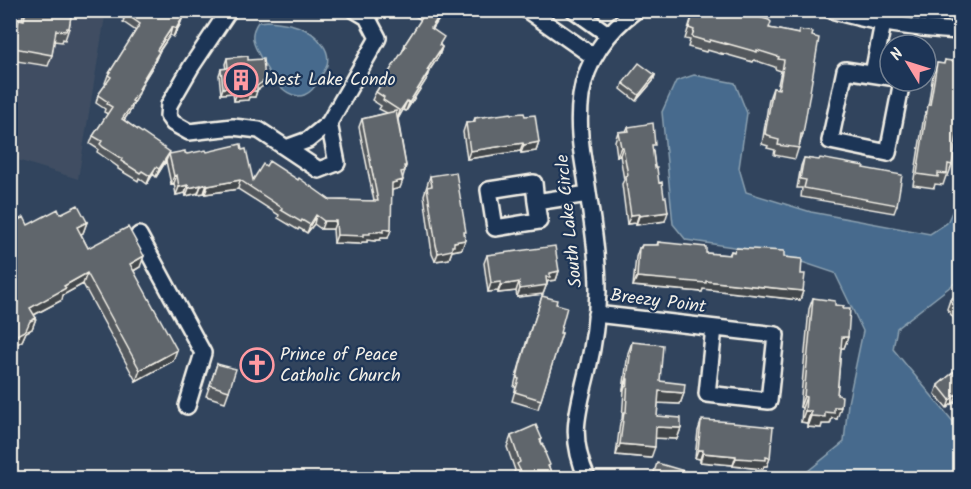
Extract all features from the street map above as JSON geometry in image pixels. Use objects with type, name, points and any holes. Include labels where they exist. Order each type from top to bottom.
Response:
[{"type":"street","points":[[286,148],[308,140],[329,123],[378,38],[367,17],[354,10]]},
{"type":"street","points":[[527,10],[594,57]]},
{"type":"street","points":[[574,10],[609,35]]},
{"type":"street","name":"South Lake Circle","points":[[587,478],[577,448],[576,429],[578,406],[589,366],[598,292],[596,245],[579,125],[581,94],[594,57],[609,35],[636,10]]},
{"type":"street","points":[[831,10],[883,23],[960,31]]},
{"type":"street","points":[[226,12],[169,105],[168,116],[173,123],[189,132],[233,127],[259,130],[319,170],[337,163],[329,123]]},
{"type":"street","points":[[873,74],[883,23]]},
{"type":"street","points":[[878,75],[845,70],[830,141],[888,153],[900,93]]},
{"type":"street","points":[[537,202],[588,194]]},
{"type":"street","points":[[139,235],[203,353],[188,406]]},
{"type":"street","name":"Breezy Point","points":[[596,314],[776,335],[769,401],[706,394],[714,328]]},
{"type":"shaded area","points":[[10,11],[106,11],[78,179],[11,158]]},
{"type":"water","points":[[258,22],[291,24],[305,29],[317,38],[325,49],[328,59],[326,68],[312,89],[304,95],[296,96],[280,87],[257,50],[253,41],[253,32]]},
{"type":"water","points":[[694,75],[735,83],[747,113],[739,168],[746,192],[811,212],[930,234],[947,223],[956,203],[960,169],[960,279],[897,328],[893,349],[960,430],[960,478],[801,478],[844,442],[848,403],[863,331],[835,273],[775,253],[686,240],[673,224],[662,112],[676,81]]},
{"type":"building","points":[[26,10],[72,10],[69,28],[66,31],[56,30],[52,55],[14,48],[19,19],[24,20]]},
{"type":"building","points":[[125,10],[183,11],[180,15],[183,17],[176,29],[172,27],[157,50],[159,52],[132,101],[134,102],[122,119],[170,152],[159,169],[156,167],[150,176],[142,171],[140,173],[121,161],[122,159],[100,144],[102,141],[93,136],[112,107],[98,95],[111,77],[108,75],[140,24],[126,14]]},
{"type":"building","points":[[422,10],[443,10],[431,28],[444,37],[439,45],[442,47],[409,103],[407,101],[400,111],[383,100],[384,97],[376,92],[425,13]]},
{"type":"building","points":[[694,10],[709,10],[717,13],[717,10],[728,10],[736,13],[736,10],[769,20],[771,22],[769,28],[799,34],[799,30],[813,32],[812,36],[819,38],[799,148],[778,145],[779,140],[765,134],[773,88],[779,89],[784,60],[757,50],[757,52],[692,37],[694,30],[689,28]]},
{"type":"building","name":"West Lake Condo","points":[[248,56],[248,60],[263,59],[265,80],[257,86],[257,91],[236,95],[235,87],[223,88],[221,69],[228,68],[227,58]]},
{"type":"building","points":[[945,60],[958,62],[957,68],[960,68],[960,104],[957,123],[959,123],[952,165],[948,164],[947,174],[938,173],[938,177],[917,174],[928,105],[930,105],[932,93],[938,93],[938,63],[944,64]]},
{"type":"building","points":[[639,63],[655,75],[639,95],[623,83]]},
{"type":"building","points":[[396,111],[406,166],[404,166],[405,171],[401,172],[403,180],[392,183],[391,230],[383,229],[383,232],[370,232],[364,236],[337,235],[336,221],[324,221],[316,215],[310,225],[302,220],[301,222],[240,180],[189,188],[188,185],[179,187],[177,175],[174,176],[169,154],[185,151],[187,154],[206,150],[207,152],[241,144],[242,150],[246,149],[253,180],[263,164],[266,166],[269,161],[298,180],[299,178],[330,200],[378,201],[362,119]]},
{"type":"building","points":[[524,113],[525,116],[535,115],[539,142],[470,151],[466,123],[475,122],[475,118]]},
{"type":"building","points":[[653,123],[655,145],[652,145],[655,168],[657,168],[659,183],[662,182],[668,212],[631,215],[625,176],[628,175],[618,132],[629,131],[628,127]]},
{"type":"building","points":[[804,158],[819,160],[820,158],[902,175],[897,205],[804,188],[806,180],[800,179]]},
{"type":"building","points":[[456,172],[466,232],[464,232],[465,240],[454,242],[452,250],[438,253],[427,187],[432,186],[430,176]]},
{"type":"building","points":[[78,205],[87,222],[77,227],[88,248],[128,227],[144,256],[130,264],[177,350],[140,370],[87,273],[30,308],[36,318],[30,321],[26,330],[10,339],[10,224],[24,217],[28,225],[58,209],[60,214]]},
{"type":"building","points":[[658,242],[706,247],[706,253],[730,255],[731,251],[734,252],[736,248],[784,251],[784,257],[802,259],[801,274],[805,274],[803,291],[706,281],[706,283],[637,277],[639,248],[642,245],[658,245]]},
{"type":"building","points":[[555,246],[559,271],[550,273],[550,277],[546,277],[547,285],[520,289],[519,282],[501,285],[501,282],[491,283],[487,255]]},
{"type":"building","points":[[960,292],[960,314],[950,300]]},
{"type":"building","points":[[542,296],[557,300],[556,304],[567,307],[560,333],[562,333],[541,400],[515,392],[520,365]]},
{"type":"building","points":[[813,298],[835,301],[835,305],[844,306],[843,309],[850,309],[848,337],[842,337],[837,395],[842,396],[841,407],[834,407],[834,413],[825,412],[825,417],[811,416],[811,411],[805,411],[806,397],[804,396]]},
{"type":"building","points":[[632,342],[663,345],[660,381],[685,384],[684,393],[659,391],[657,416],[681,418],[681,428],[656,427],[655,447],[620,444],[624,412],[626,412],[627,378]]},
{"type":"building","points":[[217,364],[236,369],[229,391],[210,385]]},
{"type":"building","points":[[960,367],[960,396],[958,393],[950,400],[938,385]]},
{"type":"building","points":[[702,420],[773,427],[770,458],[766,457],[766,460],[736,458],[736,456],[703,453],[703,450],[698,450]]},
{"type":"building","points":[[536,425],[550,465],[548,466],[554,478],[519,477],[523,476],[517,464],[520,462],[511,436]]},
{"type":"building","points":[[657,463],[708,478],[652,478]]},
{"type":"place","name":"West Lake Condo","points":[[241,80]]},
{"type":"place","name":"Prince of Peace Catholic Church","points":[[257,365]]}]
